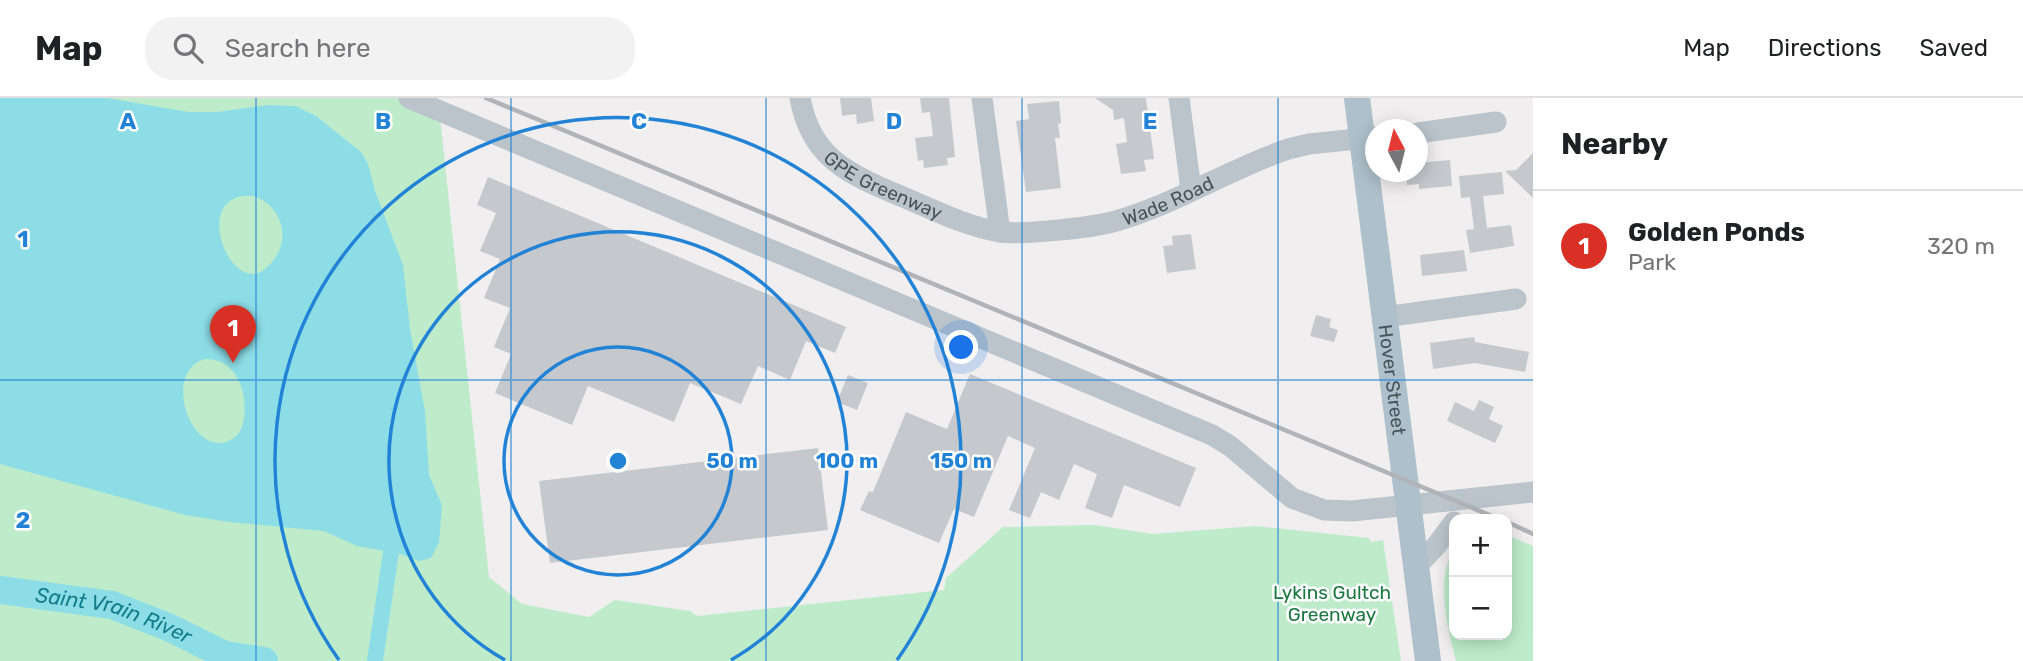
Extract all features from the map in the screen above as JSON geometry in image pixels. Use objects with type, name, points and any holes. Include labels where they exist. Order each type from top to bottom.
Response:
[{"type":"main road","name":"Hover Street","points":[[1357,98],[1365,125]]},
{"type":"main road","name":"Hover Street","points":[[1373,182],[1384,317],[1428,661]]},
{"type":"street","points":[[409,98],[1212,435],[1230,446],[1292,498],[1306,505],[1342,512],[1533,492]]},
{"type":"street","name":"GPE Greenway","points":[[800,98],[810,131],[822,149],[839,166],[932,209],[1000,232]]},
{"type":"street","points":[[982,98],[1000,232]]},
{"type":"street","points":[[1179,98],[1191,190]]},
{"type":"street","points":[[1428,132],[1496,122]]},
{"type":"street","name":"Wade Road","points":[[1000,232],[1065,229],[1108,223],[1135,214],[1278,152],[1296,147],[1365,138]]},
{"type":"street","points":[[1384,317],[1516,299]]},
{"type":"street","points":[[1460,514],[1473,498]]},
{"type":"street","points":[[1416,568],[1449,528]]},
{"type":"green space","name":"Lykins Gultch Greenway","points":[[0,98],[438,98],[489,577],[522,604],[589,617],[615,600],[690,611],[697,616],[944,590],[946,578],[1003,527],[1095,525],[1152,534],[1255,526],[1369,538],[1371,542],[1383,540],[1401,661],[0,661]]},
{"type":"green space","points":[[1512,537],[1533,546],[1533,661],[1456,661],[1451,640],[1512,640]]},
{"type":"green space","points":[[1449,559],[1449,633],[1444,604]]},
{"type":"water","points":[[0,98],[107,98],[189,112],[217,112],[269,105],[295,106],[316,116],[361,152],[368,164],[375,191],[403,265],[410,329],[425,412],[429,475],[442,505],[439,543],[431,558],[419,561],[401,554],[357,546],[324,531],[185,515],[0,464]],"holes":[[[254,196],[265,202],[279,219],[282,240],[274,260],[265,269],[252,274],[239,269],[229,257],[219,224],[223,209],[234,199]],[[205,359],[225,364],[238,378],[242,388],[245,408],[242,426],[239,433],[226,442],[212,442],[201,435],[186,409],[183,393],[185,378],[192,366]]]},
{"type":"building","points":[[840,98],[871,98],[874,121],[857,124],[856,114],[842,116]]},
{"type":"building","points":[[920,98],[949,98],[955,157],[947,158],[948,165],[924,168],[923,160],[918,161],[915,138],[933,136],[930,112],[922,113]]},
{"type":"building","points":[[1095,98],[1146,98],[1154,159],[1144,160],[1146,171],[1121,174],[1116,144],[1127,142],[1124,118],[1114,120],[1113,110]]},
{"type":"building","points":[[1059,101],[1060,138],[1055,138],[1061,188],[1026,192],[1016,121],[1029,119],[1027,104]]},
{"type":"building","points":[[1533,153],[1533,198],[1505,171],[1516,170]]},
{"type":"building","points":[[1450,160],[1452,186],[1419,189],[1419,184],[1407,185],[1407,182],[1428,182],[1428,162]]},
{"type":"building","points":[[1502,172],[1504,194],[1483,196],[1487,228],[1511,225],[1514,246],[1470,253],[1466,230],[1474,229],[1470,197],[1461,198],[1459,176]]},
{"type":"building","points":[[488,177],[846,327],[835,353],[806,341],[790,380],[758,366],[741,404],[690,383],[674,422],[588,386],[572,425],[495,393],[511,354],[494,347],[510,308],[484,298],[500,259],[480,251],[496,213],[477,205]]},
{"type":"building","points":[[1191,234],[1196,269],[1167,273],[1163,246],[1173,245],[1172,236]]},
{"type":"building","points":[[1464,250],[1467,271],[1422,276],[1420,255]]},
{"type":"building","points":[[1316,315],[1331,319],[1329,327],[1338,330],[1334,342],[1310,336]]},
{"type":"building","points":[[1474,337],[1475,342],[1529,352],[1525,372],[1475,363],[1433,369],[1430,343]]},
{"type":"building","points":[[970,374],[1196,468],[1180,507],[1124,485],[1112,518],[1085,508],[1097,474],[1074,464],[1059,500],[1041,492],[1030,518],[1009,510],[1035,448],[1008,436],[974,517],[954,509],[939,543],[860,510],[869,491],[873,492],[906,412],[947,429]]},
{"type":"building","points":[[848,375],[868,383],[857,410],[837,402]]},
{"type":"building","points":[[1479,400],[1494,407],[1489,419],[1503,426],[1495,443],[1447,421],[1455,402],[1474,411]]},
{"type":"building","points":[[818,448],[828,530],[550,563],[539,481]]},
{"type":"waterway","points":[[375,661],[391,552]]},
{"type":"waterway","name":"Saint Vrain River","points":[[0,590],[112,605],[168,627],[225,655],[264,661]]},
{"type":"railway","points":[[486,98],[1487,514]]},
{"type":"railway","points":[[1512,524],[1533,534]]},
{"type":"place","name":"Golden Ponds","points":[[233,363]]}]
